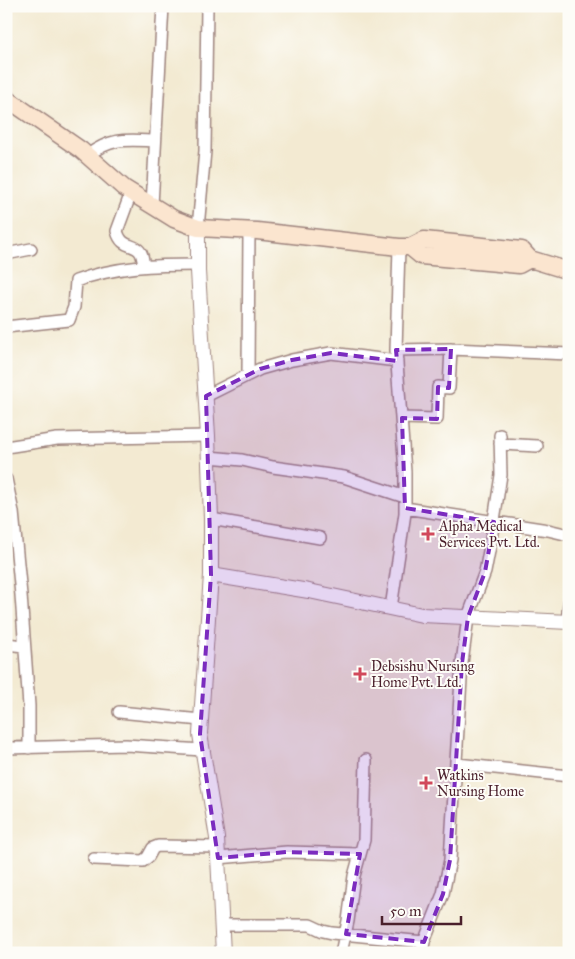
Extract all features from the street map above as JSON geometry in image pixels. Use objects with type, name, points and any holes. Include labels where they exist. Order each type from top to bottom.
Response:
[{"type":"main road","points":[[6,98],[88,155],[131,193],[174,219],[198,228],[249,231],[404,247],[421,256],[519,265],[530,259],[569,271]]},
{"type":"street","points":[[152,206],[163,6]]},
{"type":"street","points":[[207,6],[205,151],[198,228],[198,265],[209,457],[211,575],[200,734],[218,853],[223,953]]},
{"type":"street","points":[[88,155],[99,147],[118,140],[155,141]]},
{"type":"street","points":[[131,193],[118,231],[119,238],[123,243],[136,248],[141,253],[144,266]]},
{"type":"street","points":[[248,375],[249,231]]},
{"type":"street","points":[[391,608],[405,503],[402,418],[396,355],[404,247]]},
{"type":"street","points":[[6,254],[32,249]]},
{"type":"street","points":[[6,326],[69,320],[74,307],[76,281],[90,276],[144,266],[198,265]]},
{"type":"street","points":[[206,396],[260,369],[292,360],[331,353],[396,355],[451,350],[569,354]]},
{"type":"street","points":[[402,418],[437,419],[438,387],[449,388],[451,350]]},
{"type":"street","points":[[6,447],[57,440],[208,436]]},
{"type":"street","points":[[221,925],[310,925],[323,931],[423,947],[443,894],[450,860],[462,663],[468,617],[485,572],[494,522],[501,475],[500,440],[537,446]]},
{"type":"street","points":[[209,457],[242,460],[273,467],[344,477],[405,503],[494,522],[569,535]]},
{"type":"street","points":[[6,479],[13,512],[21,595],[29,706],[29,748]]},
{"type":"street","points":[[211,519],[320,538]]},
{"type":"street","points":[[211,575],[309,591],[422,614],[568,622],[569,603]]},
{"type":"street","points":[[6,644],[24,646]]},
{"type":"street","points":[[119,712],[201,720]]},
{"type":"street","points":[[6,748],[126,745],[202,750]]},
{"type":"street","points":[[341,953],[346,934],[354,876],[364,840],[366,760]]},
{"type":"street","points":[[457,764],[569,776]]},
{"type":"street","points":[[94,859],[143,861],[148,858],[153,848],[158,846],[218,853],[360,854]]},
{"type":"highlighted area","points":[[451,349],[449,388],[438,387],[437,419],[402,418],[405,508],[494,522],[485,572],[468,617],[462,663],[450,860],[443,894],[424,942],[346,934],[360,854],[287,852],[218,858],[200,734],[211,575],[206,396],[260,369],[292,360],[331,353],[397,361],[396,350]]},
{"type":"place","name":"Alpha Medical Services Pvt. Ltd.","points":[[428,534]]},
{"type":"place","name":"Debsishu Nursing Home Pvt. Ltd.","points":[[360,674]]},
{"type":"place","name":"Watkins Nursing Home","points":[[426,783]]}]
